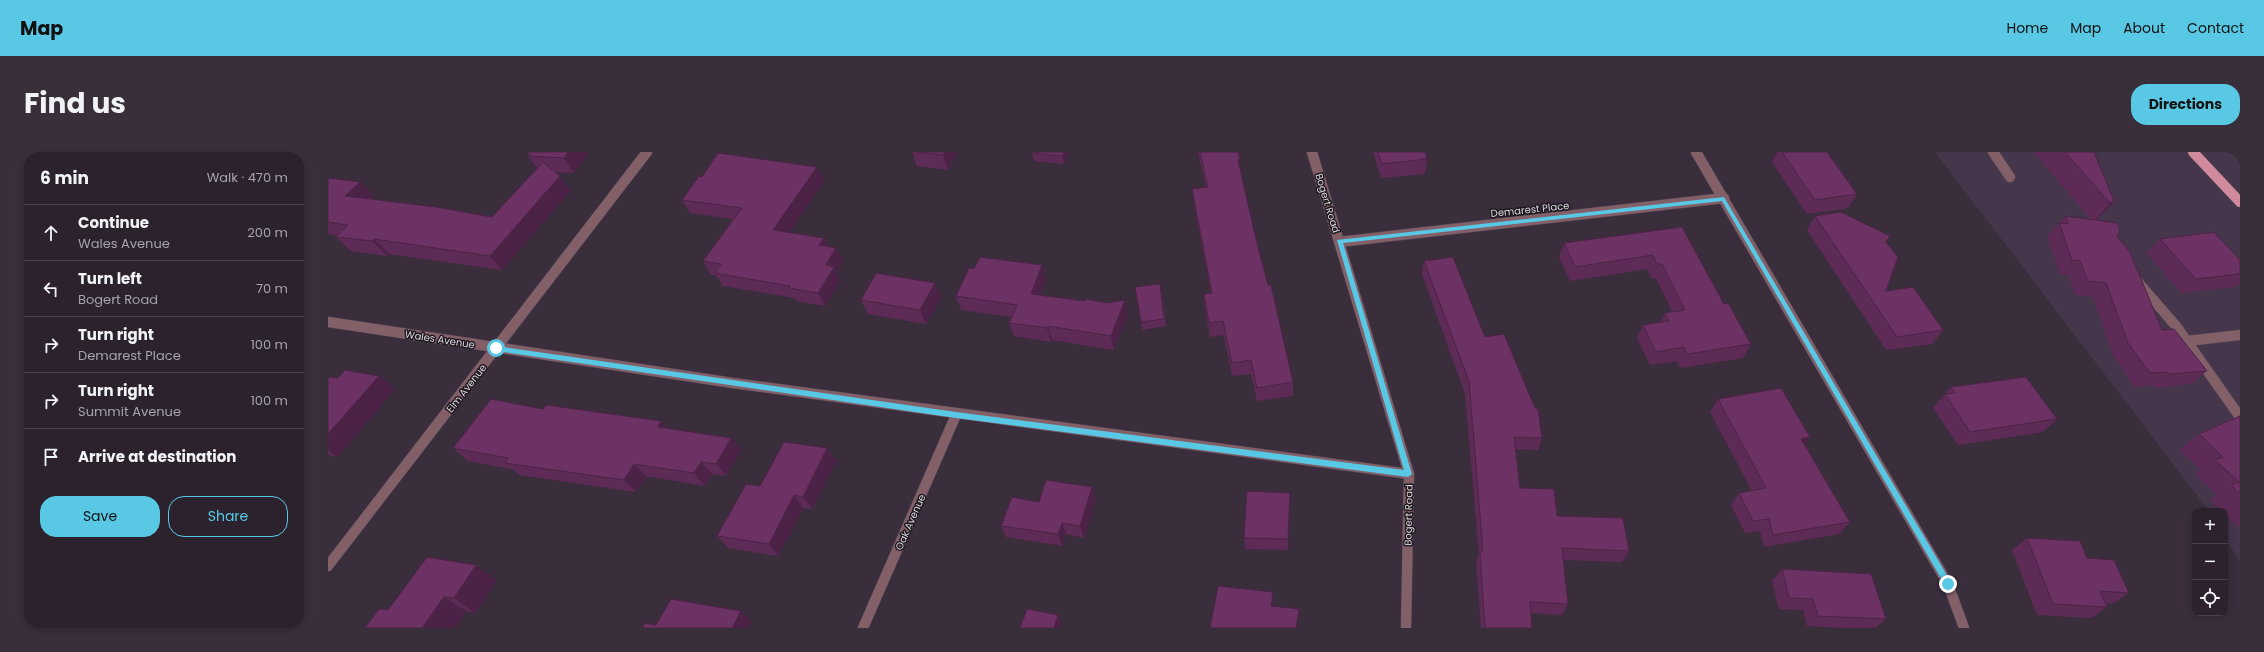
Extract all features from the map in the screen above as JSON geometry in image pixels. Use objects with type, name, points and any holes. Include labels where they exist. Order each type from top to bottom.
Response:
[{"type":"main road","points":[[2194,152],[2240,202]]},
{"type":"street","name":"Elm Avenue","points":[[328,566],[647,152]]},
{"type":"street","name":"Bogert Road","points":[[1312,152],[1408,474],[1406,628]]},
{"type":"street","points":[[1696,152],[1948,584],[1964,628]]},
{"type":"street","points":[[1993,152],[2010,177]]},
{"type":"street","name":"Demarest Place","points":[[1339,242],[1724,198]]},
{"type":"street","points":[[2130,273],[2187,341],[2240,417]]},
{"type":"street","name":"Wales Avenue","points":[[328,322],[956,415],[1408,474]]},
{"type":"street","points":[[2187,341],[2240,336]]},
{"type":"street","name":"Oak Avenue","points":[[863,628],[956,415]]},
{"type":"shaded area","points":[[1935,152],[2240,152],[2240,562],[2228,542],[2228,508],[2207,508]]},
{"type":"building","points":[[532,152],[568,152],[564,158],[528,156]]},
{"type":"building","points":[[917,152],[945,152],[943,155]]},
{"type":"building","points":[[1032,152],[1064,152],[1062,156]]},
{"type":"building","points":[[1200,152],[1238,152],[1240,159],[1238,160],[1256,239],[1268,285],[1271,285],[1293,382],[1257,388],[1251,360],[1232,363],[1223,321],[1209,323],[1204,294],[1212,293],[1192,189],[1208,187]]},
{"type":"building","points":[[1378,152],[1425,152],[1427,159],[1382,164]]},
{"type":"building","points":[[1782,152],[1827,152],[1857,194],[1815,200]]},
{"type":"building","points":[[2065,152],[2094,152],[2114,201],[2110,203]]},
{"type":"building","points":[[718,153],[817,167],[773,230],[824,238],[819,245],[836,248],[826,265],[834,267],[818,293],[789,288],[790,286],[715,273],[721,264],[703,261],[742,208],[682,200],[699,176],[702,177]]},
{"type":"building","points":[[543,162],[560,176],[490,256],[374,239],[372,241],[336,237],[348,225],[328,222],[328,178],[360,182],[345,196],[436,207],[492,217]]},
{"type":"building","points":[[1841,212],[1890,236],[1886,242],[1898,257],[1886,291],[1913,287],[1943,330],[1897,337],[1815,216]]},
{"type":"building","points":[[2065,216],[2117,223],[2120,229],[2117,236],[2130,252],[2162,330],[2174,329],[2207,371],[2169,374],[2168,372],[2150,373],[2128,343],[2106,283],[2088,281],[2080,261],[2072,260],[2059,223],[2068,224]]},
{"type":"building","points":[[1682,227],[1724,304],[1728,303],[1751,344],[1687,354],[1684,347],[1656,352],[1643,325],[1669,321],[1665,313],[1685,310],[1662,264],[1657,264],[1653,255],[1575,267],[1564,243]]},
{"type":"building","points":[[2214,232],[2240,260],[2240,274],[2196,279],[2160,239]]},
{"type":"building","points":[[980,257],[1042,265],[1031,294],[1085,301],[1086,299],[1106,303],[1125,300],[1111,336],[1048,326],[1047,328],[1009,323],[1017,305],[956,296],[969,268],[974,269]]},
{"type":"building","points":[[1453,257],[1485,337],[1504,334],[1535,408],[1538,409],[1542,438],[1514,437],[1520,488],[1554,489],[1557,516],[1623,518],[1629,551],[1562,548],[1568,604],[1530,602],[1532,628],[1485,628],[1480,551],[1483,551],[1469,381],[1424,261]]},
{"type":"building","points":[[876,273],[935,283],[920,310],[861,300]]},
{"type":"building","points":[[1160,284],[1164,319],[1141,322],[1135,287]]},
{"type":"building","points":[[345,370],[379,376],[328,434],[328,377],[338,378]]},
{"type":"building","points":[[2026,377],[2057,419],[1970,432],[1945,394],[1955,393],[1951,387]]},
{"type":"building","points":[[1781,388],[1810,437],[1801,439],[1850,522],[1773,535],[1769,519],[1753,521],[1739,493],[1766,488],[1718,399]]},
{"type":"building","points":[[491,399],[543,409],[546,405],[661,421],[658,427],[731,438],[716,464],[701,462],[694,473],[634,464],[624,480],[505,463],[508,458],[453,448]]},
{"type":"building","points":[[2240,416],[2240,494],[2231,485],[2239,482],[2215,460],[2223,457],[2199,434]]},
{"type":"building","points":[[784,442],[827,448],[803,497],[794,495],[769,544],[717,536],[746,484],[760,486]]},
{"type":"building","points":[[1046,480],[1092,487],[1080,526],[1062,523],[1058,534],[1001,526],[1012,497],[1039,502]]},
{"type":"building","points":[[1247,491],[1290,493],[1288,539],[1244,538]]},
{"type":"building","points":[[2027,538],[2080,541],[2087,558],[2114,560],[2129,593],[2100,591],[2107,607],[2053,604]]},
{"type":"building","points":[[427,557],[476,565],[454,598],[444,597],[422,628],[365,628],[379,609],[388,610]]},
{"type":"building","points":[[1782,569],[1871,574],[1886,619],[1818,616],[1813,599],[1789,598]]},
{"type":"building","points":[[1218,586],[1273,592],[1271,606],[1299,609],[1296,628],[1210,628]]},
{"type":"building","points":[[671,599],[741,611],[732,628],[642,628],[645,623],[656,625]]},
{"type":"building","points":[[1027,609],[1058,615],[1054,628],[1020,628]]},
{"type":"route","points":[[496,348],[956,415],[1408,474],[1339,242],[1724,198],[1948,584]]}]
